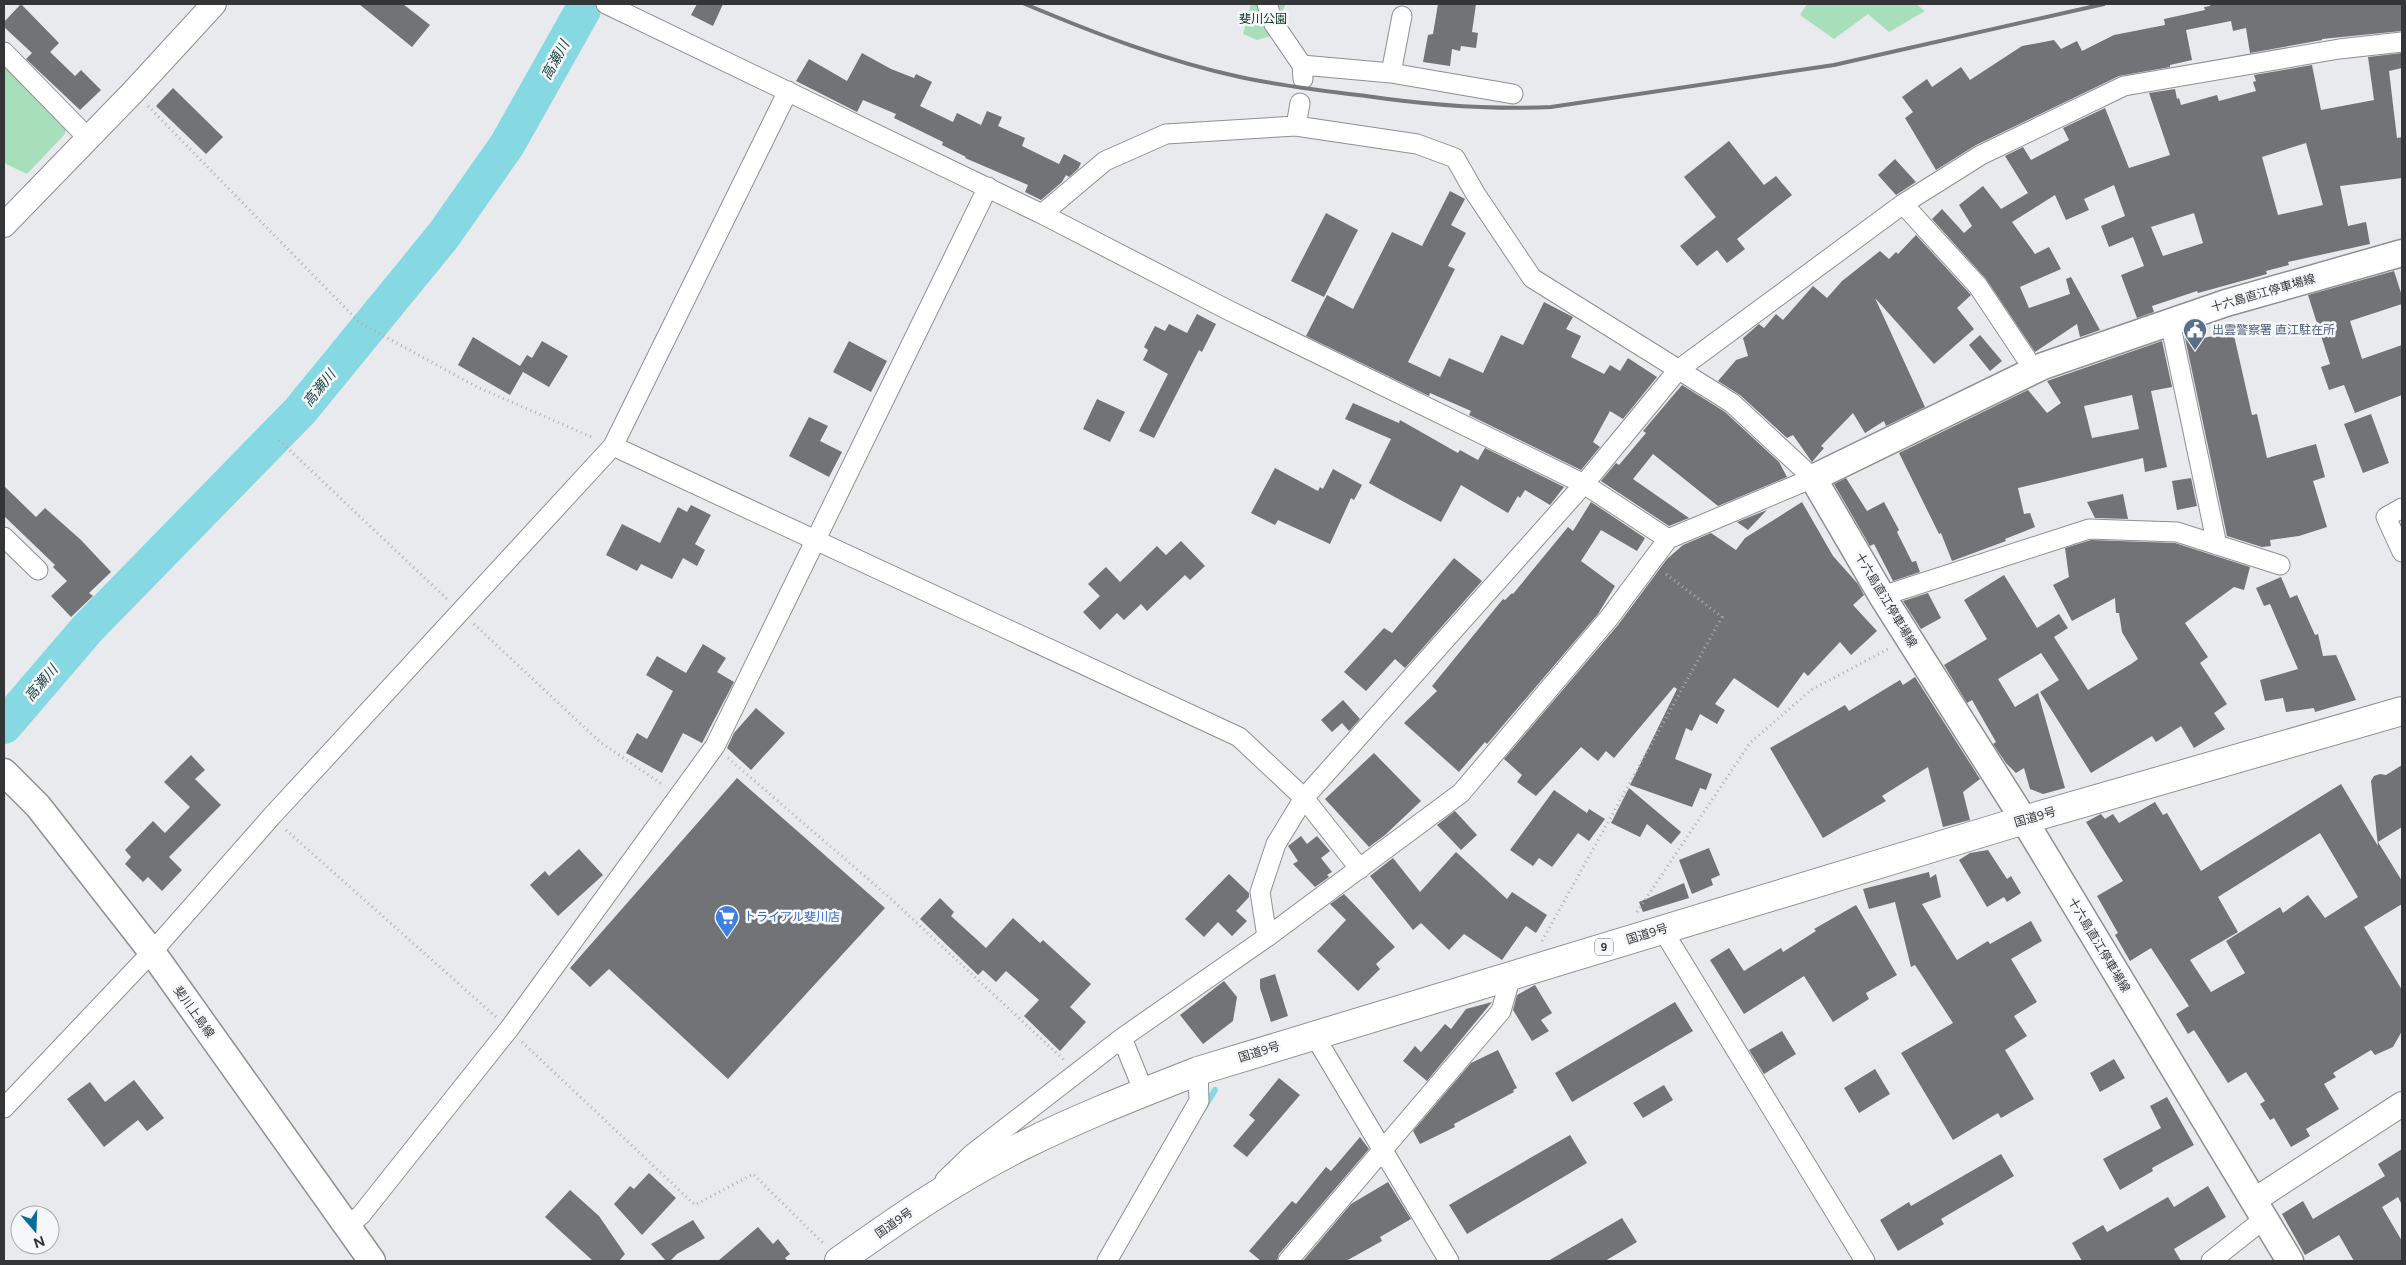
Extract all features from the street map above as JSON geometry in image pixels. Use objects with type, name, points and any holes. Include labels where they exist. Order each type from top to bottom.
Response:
[{"type":"highway","name":"国道9号","points":[[840,1261],[921,1204],[1024,1145],[1082,1117],[1198,1071],[2024,820],[2402,711]]},
{"type":"main road","name":"十六島直江停車場線","points":[[2290,1261],[2024,820],[1882,596],[1813,478],[2034,370],[2226,303],[2402,253]]},
{"type":"main road","name":"斐川上島線","points":[[4,772],[38,806],[152,952],[372,1261]]},
{"type":"street","points":[[4,224],[134,91],[214,4]]},
{"type":"street","points":[[606,4],[1042,214],[1230,311],[1584,484],[1668,539]]},
{"type":"street","points":[[1267,4],[1274,24],[1302,72],[1391,73],[1513,94]]},
{"type":"street","points":[[1391,73],[1402,16]]},
{"type":"street","points":[[1267,937],[1260,892],[1276,844],[1304,798],[1584,484],[1678,370],[1903,204],[1981,155],[2124,86],[2339,49],[2402,42]]},
{"type":"street","points":[[4,52],[88,138]]},
{"type":"street","points":[[4,1108],[152,952],[271,817],[613,446],[788,91]]},
{"type":"street","points":[[1296,126],[1300,103]]},
{"type":"street","points":[[921,1204],[972,1154],[1077,1072],[1122,1038],[1267,937],[1461,793],[1609,618],[1668,539],[1813,478],[1732,403],[1532,278],[1475,193],[1455,158],[1417,144],[1296,126],[1166,134],[1105,161],[1042,214]]},
{"type":"street","points":[[347,1226],[362,1215],[509,1029],[715,746],[988,188]]},
{"type":"street","points":[[1903,204],[1978,286],[2034,370]]},
{"type":"street","points":[[2170,322],[2217,545]]},
{"type":"street","points":[[613,446],[1239,737],[1304,798],[1360,869]]},
{"type":"street","points":[[2402,508],[2386,517],[2402,552]]},
{"type":"street","points":[[1882,596],[2089,529],[2177,532],[2280,565]]},
{"type":"street","points":[[4,537],[38,570]]},
{"type":"street","points":[[1662,929],[1865,1261]]},
{"type":"street","points":[[1288,1261],[1501,1011],[1517,974]]},
{"type":"street","points":[[1314,1035],[1449,1261]]},
{"type":"street","points":[[1122,1038],[1144,1092]]},
{"type":"street","points":[[1107,1261],[1199,1101],[1198,1071]]},
{"type":"street","points":[[2211,1261],[2259,1210],[2402,1104]]},
{"type":"path","points":[[134,91],[360,323],[477,387],[613,446]]},
{"type":"path","points":[[1517,974],[1722,617],[1651,562]]},
{"type":"path","points":[[1616,944],[1750,743],[1812,690],[1908,638]]},
{"type":"path","points":[[715,746],[890,898],[1077,1072]]},
{"type":"path","points":[[271,817],[509,1029],[695,1205],[754,1174],[840,1261]]},
{"type":"green space","name":"斐川公園","points":[[1251,4],[1286,4],[1271,36],[1257,40],[1243,34]]},
{"type":"green space","points":[[1807,4],[1916,4],[1925,11],[1889,32],[1868,14],[1834,39],[1800,15]]},
{"type":"green space","points":[[4,65],[66,127],[65,134],[27,174],[4,163]]},
{"type":"building","points":[[21,4],[59,43],[50,52],[75,76],[81,70],[101,90],[80,110],[26,59],[32,53],[4,27],[4,22]]},
{"type":"building","points":[[359,4],[403,4],[430,25],[412,47]]},
{"type":"building","points":[[697,4],[723,4],[713,26],[691,15]]},
{"type":"building","points":[[1438,4],[1476,4],[1472,32],[1478,33],[1476,48],[1461,46],[1460,51],[1452,49],[1450,66],[1423,62],[1428,35],[1433,34]]},
{"type":"building","points":[[2210,4],[2402,4],[2402,31],[2322,39],[2250,53],[2246,28],[2233,31],[2231,21],[2186,30],[2192,60],[2170,65],[2170,67],[2119,76],[1976,145],[1936,170],[1905,118],[1913,112],[1902,97],[1927,79],[1932,87],[1961,67],[1970,80],[2022,46],[2054,40],[2061,49],[2077,41],[2082,51],[2114,35],[2165,25],[2164,19],[2205,10],[2204,7],[2210,6]]},
{"type":"building","points":[[862,53],[891,69],[914,78],[916,74],[932,82],[920,106],[953,122],[957,113],[981,125],[987,111],[1002,117],[998,126],[1025,138],[1022,146],[1059,164],[1064,154],[1081,163],[1078,169],[1069,177],[1066,175],[1062,182],[1041,200],[1025,192],[1028,185],[965,158],[942,145],[943,142],[894,118],[896,114],[863,100],[857,112],[796,81],[809,59],[847,81]]},
{"type":"building","points":[[2402,53],[2402,68],[2389,71],[2397,138],[2402,137],[2402,178],[2340,186],[2348,226],[2366,222],[2370,244],[2288,262],[2289,265],[2266,271],[2267,274],[2198,293],[2197,291],[2152,306],[2154,312],[2137,318],[2121,275],[2144,266],[2133,237],[2109,247],[2101,226],[2125,216],[2114,185],[2084,199],[2089,210],[2066,220],[2055,195],[2012,222],[2035,254],[2049,247],[2061,269],[2020,287],[2029,308],[2070,294],[2066,279],[2071,277],[2100,330],[2080,337],[2077,324],[2035,352],[1986,279],[1932,219],[1942,209],[1964,233],[1972,226],[1959,205],[1983,186],[2001,209],[2028,193],[2005,156],[2023,147],[2031,160],[2069,140],[2063,128],[2105,108],[2129,168],[2170,155],[2149,93],[2175,89],[2177,99],[2179,98],[2181,105],[2217,95],[2219,101],[2256,91],[2253,82],[2256,81],[2254,75],[2312,65],[2321,110],[2374,100],[2368,57]],"holes":[[[2306,143],[2323,205],[2278,215],[2262,157]],[[2194,213],[2203,243],[2163,256],[2151,227]]]},
{"type":"building","points":[[173,88],[223,137],[206,154],[156,106]]},
{"type":"building","points":[[1729,141],[1764,185],[1776,176],[1792,195],[1737,239],[1745,249],[1727,263],[1717,250],[1697,266],[1680,246],[1716,217],[1684,177]]},
{"type":"building","points":[[1895,159],[1916,182],[1896,195],[1878,175]]},
{"type":"building","points":[[1450,191],[1465,199],[1451,225],[1466,233],[1448,266],[1455,269],[1408,362],[1440,377],[1449,358],[1483,373],[1501,335],[1523,345],[1544,302],[1573,317],[1566,329],[1581,336],[1571,357],[1604,374],[1610,365],[1620,371],[1628,358],[1657,377],[1623,419],[1610,411],[1593,442],[1600,447],[1581,470],[1469,415],[1471,411],[1430,393],[1429,396],[1306,336],[1327,295],[1353,309],[1392,232],[1422,246]]},
{"type":"building","points":[[1326,213],[1358,230],[1324,297],[1291,281]]},
{"type":"building","points":[[1916,235],[1971,295],[1957,308],[1974,329],[1934,364],[1875,298],[1925,407],[1886,426],[1884,421],[1865,433],[1853,413],[1821,446],[1824,448],[1812,462],[1793,435],[1787,438],[1740,395],[1718,381],[1736,360],[1748,356],[1743,338],[1759,324],[1764,328],[1776,314],[1783,320],[1813,286],[1827,298],[1842,281],[1880,251],[1889,259],[1896,252],[1898,254]]},
{"type":"building","points":[[2394,271],[2402,296],[2402,304],[2350,321],[2362,359],[2402,345],[2402,395],[2355,413],[2344,385],[2329,390],[2321,367],[2330,364],[2308,295]]},
{"type":"building","points":[[1197,314],[1216,324],[1202,352],[1199,350],[1154,438],[1139,431],[1168,374],[1143,360],[1148,350],[1144,347],[1155,326],[1165,331],[1169,324],[1187,333]]},
{"type":"building","points":[[2198,328],[2200,339],[2233,331],[2252,415],[2257,414],[2267,458],[2316,444],[2325,477],[2313,481],[2327,527],[2299,536],[2270,540],[2271,546],[2262,547],[2227,536],[2184,333]]},
{"type":"building","points":[[1980,335],[2002,361],[1990,371],[1969,345]]},
{"type":"building","points":[[473,337],[520,366],[527,355],[532,358],[542,341],[568,356],[549,387],[523,372],[510,395],[458,365]]},
{"type":"building","points":[[849,341],[887,361],[871,392],[833,372]]},
{"type":"building","points":[[2162,341],[2172,387],[2151,391],[2167,467],[2145,472],[2143,458],[2018,488],[2024,514],[2030,513],[2035,527],[2005,539],[2006,541],[1952,561],[1941,533],[1939,534],[1899,453],[2028,390],[2047,413],[2061,403],[2047,381]],"holes":[[[2132,395],[2139,429],[2092,438],[2084,406]]]},
{"type":"building","points":[[1682,385],[1725,412],[1779,462],[1787,477],[1718,506],[1653,454],[1633,479],[1689,518],[1669,526],[1601,481],[1616,463],[1619,465],[1646,433],[1643,431]]},
{"type":"building","points":[[1097,399],[1125,412],[1110,442],[1083,429]]},
{"type":"building","points":[[1353,403],[1399,423],[1400,420],[1458,453],[1460,450],[1478,460],[1485,448],[1564,487],[1550,505],[1525,490],[1520,498],[1518,496],[1508,513],[1461,485],[1441,522],[1369,483],[1391,439],[1345,419]]},
{"type":"building","points":[[2371,414],[2389,463],[2363,473],[2344,424]]},
{"type":"building","points":[[809,417],[828,426],[820,441],[842,452],[829,477],[789,456]]},
{"type":"building","points":[[1275,468],[1318,491],[1320,487],[1323,489],[1333,469],[1362,485],[1354,500],[1351,498],[1330,544],[1278,520],[1275,525],[1251,513]]},
{"type":"building","points":[[1846,478],[1867,511],[1884,502],[1899,530],[1897,532],[1912,562],[1916,561],[1920,572],[1893,581],[1874,544],[1870,546],[1834,484]]},
{"type":"building","points":[[2191,478],[2197,506],[2177,510],[2172,481]]},
{"type":"building","points":[[4,486],[36,517],[45,508],[81,540],[111,572],[89,593],[93,596],[71,617],[51,596],[67,581],[53,567],[55,565],[4,516]]},
{"type":"building","points":[[2123,494],[2128,519],[2095,518],[2087,502]]},
{"type":"building","points":[[1591,502],[1645,538],[1637,551],[1601,530],[1581,561],[1615,586],[1598,614],[1487,744],[1485,742],[1459,772],[1404,723],[1437,691],[1432,686],[1503,599],[1505,600],[1513,594],[1568,527],[1573,531]]},
{"type":"building","points":[[1802,502],[1833,556],[1858,584],[1864,595],[1853,605],[1877,631],[1851,655],[1840,642],[1808,676],[1804,672],[1778,708],[1734,678],[1715,704],[1725,710],[1717,724],[1700,714],[1692,731],[1686,728],[1675,759],[1712,774],[1706,790],[1700,788],[1692,807],[1630,785],[1677,689],[1674,687],[1614,758],[1606,751],[1598,761],[1581,747],[1536,796],[1517,782],[1522,775],[1504,759],[1618,625],[1667,559],[1683,545],[1711,533],[1736,550],[1745,538]]},
{"type":"building","points":[[691,505],[711,515],[695,544],[705,550],[697,566],[683,558],[672,579],[641,564],[637,571],[606,555],[622,524],[660,543],[678,507],[687,512]]},
{"type":"building","points":[[1767,510],[1748,530],[1737,522]]},
{"type":"building","points":[[2091,540],[2175,543],[2250,567],[2244,590],[2234,587],[2185,623],[2208,657],[2200,663],[2227,704],[2214,713],[2225,729],[2194,748],[2181,726],[2156,742],[2152,736],[2091,773],[2040,692],[2059,680],[2041,653],[1998,679],[2015,707],[2038,693],[2065,788],[2043,794],[2030,789],[2024,768],[2016,773],[2006,763],[1993,744],[1996,742],[1972,700],[1967,703],[1944,665],[1987,639],[1964,600],[2004,575],[2037,628],[2059,614],[2068,628],[2054,637],[2088,690],[2138,659],[2122,632],[2119,613],[2116,613],[2115,598],[2072,621],[2053,585],[2069,577],[2065,548]]},
{"type":"building","points":[[1181,541],[1205,566],[1190,580],[1185,575],[1147,611],[1141,604],[1124,620],[1117,613],[1100,630],[1083,612],[1100,596],[1088,584],[1106,567],[1120,582],[1157,546],[1166,555]]},
{"type":"building","points":[[1454,558],[1482,581],[1405,668],[1395,659],[1366,691],[1344,672],[1384,628],[1392,633]]},
{"type":"building","points":[[2281,577],[2290,598],[2297,595],[2315,635],[2318,634],[2323,656],[2336,655],[2356,700],[2315,712],[2314,708],[2286,712],[2283,698],[2265,701],[2260,680],[2298,669],[2270,604],[2264,606],[2256,588]]},
{"type":"building","points":[[1928,593],[1941,618],[1921,629],[1903,601]]},
{"type":"building","points":[[703,644],[726,658],[717,672],[734,682],[702,743],[683,733],[662,773],[626,753],[637,733],[647,739],[673,691],[646,675],[657,656],[686,673]]},
{"type":"building","points":[[1915,677],[1980,779],[1963,792],[1970,820],[1943,827],[1928,767],[1882,796],[1886,801],[1823,838],[1770,748],[1845,705],[1849,711],[1900,680],[1903,685]]},
{"type":"building","points":[[1343,700],[1360,719],[1349,731],[1342,723],[1332,732],[1321,720]]},
{"type":"building","points":[[756,708],[785,733],[751,770],[727,748],[734,733]]},
{"type":"building","points":[[1374,753],[1421,801],[1385,835],[1369,847],[1325,799]]},
{"type":"building","points":[[191,755],[205,770],[195,779],[221,805],[169,857],[182,870],[162,891],[148,877],[143,882],[125,864],[131,857],[125,850],[153,821],[165,833],[190,807],[164,782]]},
{"type":"building","points":[[2402,765],[2402,827],[2378,842],[2402,881],[2402,904],[2364,927],[2402,990],[2402,1031],[2393,1047],[2375,1055],[2371,1050],[2333,1073],[2336,1077],[2324,1084],[2339,1109],[2306,1129],[2310,1136],[2291,1147],[2274,1118],[2270,1120],[2260,1104],[2265,1101],[2246,1072],[2228,1083],[2194,1030],[2188,1034],[2176,1014],[2189,1006],[2151,948],[2130,961],[2115,935],[2118,933],[2097,896],[2123,881],[2086,822],[2101,814],[2105,819],[2113,814],[2119,823],[2155,802],[2163,815],[2167,813],[2201,871],[2341,784],[2378,846],[2371,781],[2374,776],[2386,775]],"holes":[[[2320,833],[2358,897],[2325,918],[2308,895],[2283,913],[2280,907],[2226,941],[2245,973],[2211,992],[2190,960],[2238,932],[2218,897]]]},
{"type":"building","name":"トライアル斐川店","points":[[737,778],[885,908],[728,1079],[609,969],[590,987],[570,968]]},
{"type":"building","points":[[1629,788],[1681,832],[1671,844],[1647,824],[1640,837],[1611,823]]},
{"type":"building","points":[[1554,790],[1587,813],[1589,809],[1605,819],[1589,841],[1578,833],[1552,867],[1539,858],[1533,866],[1510,850]]},
{"type":"building","points":[[1455,811],[1477,835],[1461,850],[1437,825]]},
{"type":"building","points":[[1301,836],[1307,844],[1317,836],[1330,851],[1321,858],[1332,872],[1327,875],[1329,877],[1315,887],[1293,864],[1298,861],[1288,846]]},
{"type":"building","points":[[1709,848],[1720,875],[1711,879],[1713,885],[1692,894],[1679,860]]},
{"type":"building","points":[[579,849],[603,875],[558,916],[530,885],[545,871],[549,876]]},
{"type":"building","points":[[1988,850],[2007,879],[2011,876],[2021,893],[2007,902],[2004,897],[1987,907],[1959,860],[1970,853]]},
{"type":"building","points":[[1456,852],[1507,899],[1512,892],[1547,915],[1536,933],[1526,926],[1502,960],[1464,934],[1449,950],[1421,923],[1413,930],[1370,876],[1393,858],[1420,892]]},
{"type":"building","points":[[1929,872],[1930,878],[1936,874],[1941,897],[1922,904],[1957,960],[1988,941],[1990,944],[2031,921],[2042,941],[2011,959],[2037,1002],[2014,1016],[2027,1036],[2005,1050],[2034,1099],[2001,1118],[1998,1113],[1953,1140],[1901,1053],[1953,1023],[1915,965],[1911,967],[1895,902],[1869,909],[1863,889]]},
{"type":"building","points":[[1229,874],[1249,893],[1249,897],[1236,911],[1247,921],[1232,936],[1218,922],[1204,937],[1185,919]]},
{"type":"building","points":[[1684,883],[1689,898],[1643,912],[1639,902]]},
{"type":"building","points":[[1344,894],[1395,947],[1376,964],[1380,969],[1358,991],[1317,951],[1346,920],[1330,904]]},
{"type":"building","points":[[940,898],[954,912],[951,916],[986,948],[1013,918],[1040,943],[1043,940],[1091,984],[1070,1007],[1086,1022],[1060,1051],[1024,1016],[1039,1000],[1006,971],[996,982],[983,970],[978,975],[920,919]]},
{"type":"building","points":[[1856,905],[1897,975],[1866,993],[1869,999],[1833,1022],[1804,976],[1744,1014],[1710,960],[1729,948],[1744,971],[1781,948],[1783,952],[1816,931],[1814,929]]},
{"type":"building","points":[[1275,974],[1288,1016],[1271,1022],[1260,988],[1260,979]]},
{"type":"building","points":[[1224,981],[1237,997],[1233,1021],[1203,1044],[1180,1015]]},
{"type":"building","points":[[1535,985],[1552,1013],[1541,1020],[1549,1031],[1532,1041],[1513,1010],[1517,995]]},
{"type":"building","points":[[1492,1002],[1427,1081],[1403,1061],[1415,1046],[1421,1052],[1445,1024],[1451,1029],[1466,1009]]},
{"type":"building","points":[[1675,1002],[1693,1031],[1572,1102],[1555,1073]]},
{"type":"building","points":[[1782,1031],[1796,1054],[1764,1074],[1749,1050]]},
{"type":"building","points":[[1498,1050],[1517,1088],[1513,1090],[1514,1092],[1454,1124],[1455,1127],[1420,1144],[1413,1131],[1471,1063]]},
{"type":"building","points":[[2114,1059],[2125,1078],[2100,1092],[2090,1073]]},
{"type":"building","points":[[1875,1069],[1890,1094],[1859,1113],[1844,1088]]},
{"type":"building","points":[[1279,1078],[1300,1095],[1247,1157],[1233,1146],[1255,1120],[1249,1115]]},
{"type":"building","points":[[134,1080],[164,1118],[147,1131],[138,1120],[104,1147],[67,1099],[90,1082],[105,1102]]},
{"type":"building","points":[[1664,1085],[1673,1100],[1643,1118],[1633,1103]]},
{"type":"building","points":[[2167,1097],[2194,1145],[2152,1168],[2153,1171],[2120,1190],[2103,1159],[2161,1128],[2150,1106]]},
{"type":"building","points":[[1570,1135],[1587,1163],[1467,1234],[1449,1205]]},
{"type":"building","points":[[1360,1137],[1369,1149],[1279,1254],[1277,1261],[1261,1261],[1249,1251],[1292,1201],[1296,1204],[1326,1167],[1331,1171]]},
{"type":"building","points":[[2402,1149],[2402,1205],[2398,1197],[2382,1207],[2402,1241],[2402,1261],[2354,1261],[2339,1235],[2305,1255],[2282,1214],[2303,1201],[2313,1219],[2385,1176],[2378,1164]]},
{"type":"building","points":[[2001,1154],[2014,1176],[1941,1219],[1944,1224],[1898,1251],[1880,1220],[1909,1202],[1911,1206]]},
{"type":"building","points":[[649,1173],[676,1198],[642,1235],[614,1204],[630,1186],[634,1189]]},
{"type":"building","points":[[1388,1182],[1411,1219],[1380,1237],[1382,1241],[1346,1261],[1303,1261],[1351,1204]]},
{"type":"building","points":[[2208,1186],[2226,1217],[2174,1249],[2181,1261],[2082,1261],[2072,1243],[2103,1225],[2107,1232],[2168,1197],[2174,1207]]},
{"type":"building","points":[[570,1190],[599,1216],[625,1254],[619,1261],[593,1261],[545,1217]]},
{"type":"building","points":[[1622,1218],[1637,1242],[1605,1261],[1548,1261]]},
{"type":"building","points":[[693,1220],[705,1238],[677,1254],[670,1261],[666,1261],[651,1244]]},
{"type":"building","points":[[758,1227],[773,1244],[778,1239],[790,1254],[785,1258],[788,1261],[718,1261]]},
{"type":"waterway","name":"高瀬川","points":[[4,726],[88,628],[300,411],[443,236],[507,145],[583,10]]},
{"type":"waterway","points":[[1204,1108],[1215,1090]]},
{"type":"railway","points":[[1025,4],[1158,55],[1240,77],[1303,88],[1412,102],[1505,108],[1551,107],[1834,65],[2104,4]]},
{"type":"place","name":"出雲警察署 直江駐在所","points":[[2195,351]]},
{"type":"place","name":"トライアル斐川店","points":[[727,938]]}]
